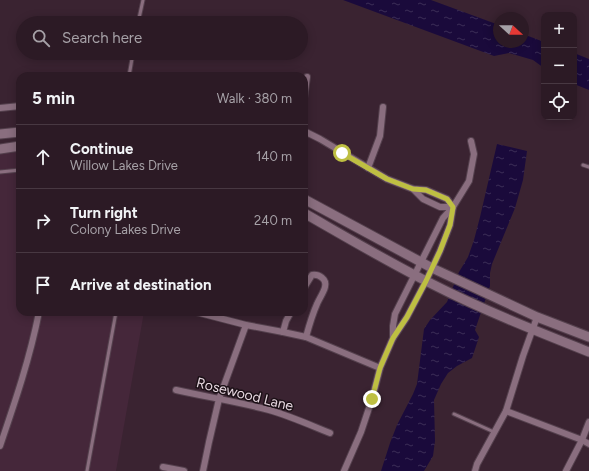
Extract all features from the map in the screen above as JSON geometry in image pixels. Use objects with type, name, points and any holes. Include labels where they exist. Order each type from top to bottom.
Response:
[{"type":"main road","points":[[0,134],[16,132]]},
{"type":"main road","points":[[0,149],[16,147]]},
{"type":"main road","points":[[308,201],[421,263],[452,278],[537,317],[589,337]]},
{"type":"main road","points":[[313,218],[319,207]]},
{"type":"main road","points":[[308,215],[366,249],[442,289],[532,330],[589,352]]},
{"type":"street","points":[[0,108],[16,106]]},
{"type":"street","points":[[368,168],[380,136],[383,107]]},
{"type":"street","points":[[308,134],[320,139],[387,179],[413,189],[426,190],[447,199],[453,207],[450,225],[440,251],[407,317],[393,338],[380,368],[361,432],[344,471]]},
{"type":"street","points":[[393,338],[395,314],[444,218],[469,182],[474,154],[471,142]]},
{"type":"street","points":[[413,189],[423,199],[440,207],[453,207]]},
{"type":"street","points":[[306,337],[316,307],[325,287],[325,282],[322,277],[316,274],[312,275],[308,282]]},
{"type":"street","points":[[0,446],[26,369],[38,316]]},
{"type":"street","points":[[211,316],[246,325],[306,337],[380,368]]},
{"type":"street","points":[[283,332],[289,316]]},
{"type":"street","points":[[475,471],[477,464],[506,411],[537,317]]},
{"type":"street","points":[[204,471],[219,399],[246,325]]},
{"type":"street","name":"Rosewood Lane","points":[[176,390],[270,410],[297,419],[330,433]]},
{"type":"street","points":[[506,411],[589,444]]},
{"type":"street","points":[[566,471],[582,440],[589,422]]},
{"type":"street","points":[[163,466],[184,471]]},
{"type":"lane","points":[[139,16],[142,0]]},
{"type":"lane","points":[[130,72],[132,60]]},
{"type":"lane","points":[[583,165],[589,167]]},
{"type":"lane","points":[[0,172],[16,170]]},
{"type":"lane","points":[[87,471],[115,316]]},
{"type":"lane","points":[[454,414],[495,432]]},
{"type":"shaded area","points":[[16,152],[16,316],[143,316],[116,471],[0,471],[0,153]]},
{"type":"water","points":[[343,0],[431,0],[493,23],[493,48],[529,48],[529,36],[541,41],[541,66],[533,60],[509,53],[494,56]]},
{"type":"water","points":[[577,54],[589,59],[589,90],[577,85]]},
{"type":"water","points":[[497,144],[527,151],[523,180],[515,208],[492,264],[490,286],[475,330],[479,337],[472,358],[448,373],[434,400],[435,441],[433,456],[424,471],[381,471],[397,425],[417,384],[424,329],[430,320],[447,302],[459,272],[468,257],[480,217]]},
{"type":"route","points":[[342,153],[387,179],[413,189],[426,190],[447,199],[453,207],[450,225],[440,251],[407,317],[393,338],[380,368],[372,399]]}]
